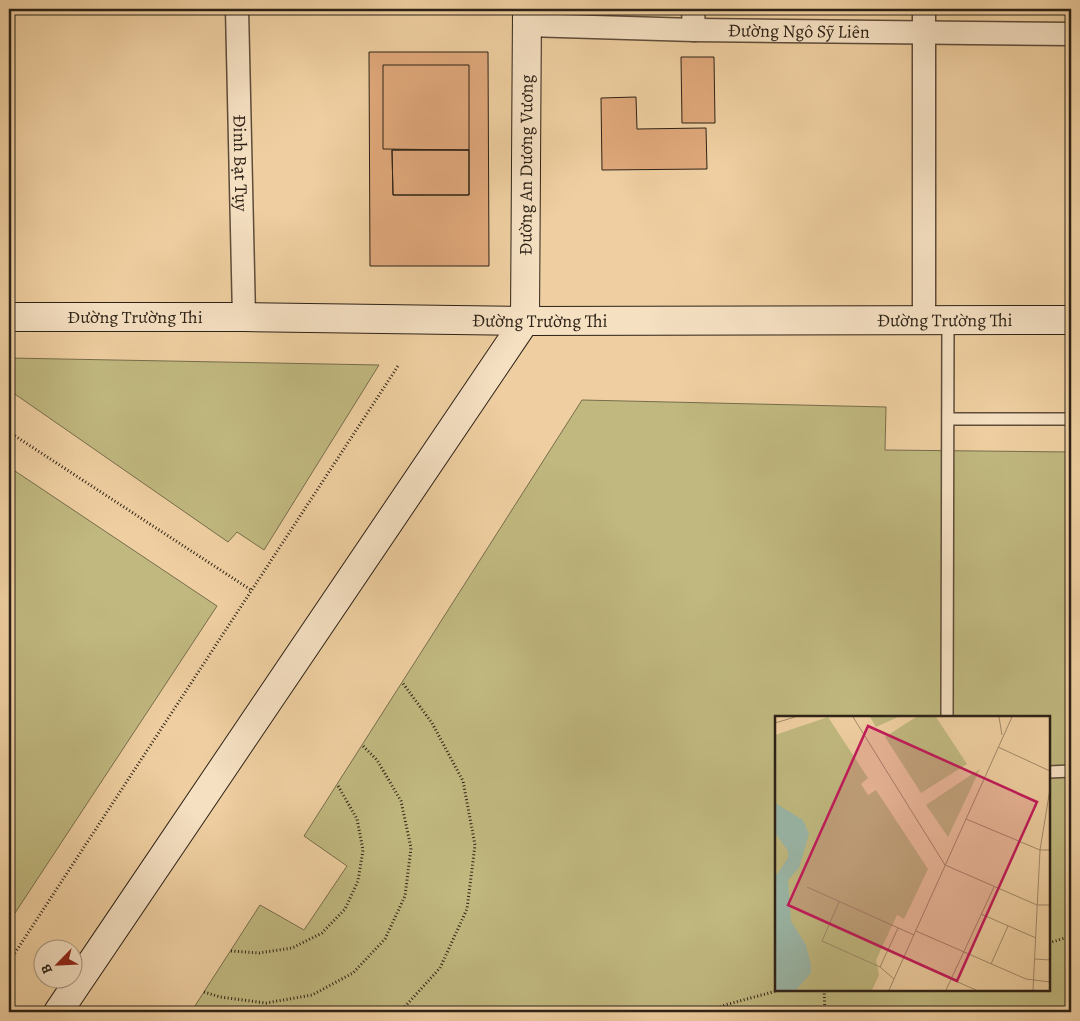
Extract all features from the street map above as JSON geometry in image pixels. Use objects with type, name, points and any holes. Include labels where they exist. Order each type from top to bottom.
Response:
[{"type":"street","name":"Đinh Bạt Tụy","points":[[237,9],[244,317]]},
{"type":"street","points":[[924,9],[936,319]]},
{"type":"street","name":"Đường Ngô Sỹ Liên","points":[[527,17],[694,20],[925,32],[1071,34]]},
{"type":"street","name":"Đường An Dương Vương","points":[[525,322],[527,17]]},
{"type":"street","name":"Đường Trường Thi","points":[[9,317],[244,317],[525,322],[1071,320]]},
{"type":"street","points":[[58,1012],[525,322]]},
{"type":"lane","points":[[936,319],[948,419],[947,716]]},
{"type":"lane","points":[[948,419],[1071,419]]},
{"type":"lane","points":[[1050,772],[1071,771]]},
{"type":"path","points":[[9,962],[10,956],[398,366]]},
{"type":"path","points":[[9,432],[251,590]]},
{"type":"path","points":[[400,1012],[440,968],[467,909],[475,845],[463,781],[432,723],[402,682]]},
{"type":"path","points":[[204,992],[220,997],[266,1004],[312,995],[353,973],[385,939],[405,896],[411,848],[401,801],[377,760],[362,745]]},
{"type":"path","points":[[231,950],[260,954],[292,948],[322,933],[344,909],[358,881],[362,850],[357,819],[337,784]]},
{"type":"path","points":[[1050,943],[1071,936]]},
{"type":"path","points":[[711,1012],[725,1004],[776,991]]},
{"type":"path","points":[[824,991],[825,1012]]},
{"type":"shaded area","points":[[9,358],[379,365],[264,550],[237,532],[228,542],[9,390]]},
{"type":"shaded area","points":[[582,400],[886,407],[885,450],[1071,452],[1071,1012],[191,1012],[260,905],[304,930],[347,866],[304,836]]},
{"type":"shaded area","points":[[9,467],[217,606],[15,913],[9,908]]},
{"type":"building","points":[[369,52],[488,52],[489,266],[370,266]]},
{"type":"building","points":[[681,57],[714,57],[715,123],[682,123]]},
{"type":"building","points":[[383,65],[469,65],[469,150],[383,149]]},
{"type":"building","points":[[636,97],[637,129],[706,128],[707,169],[602,170],[601,98]]},
{"type":"building","points":[[392,150],[469,150],[469,195],[393,195]]},
{"type":"building","points":[[392,150],[469,150],[469,195],[393,195]]}]
